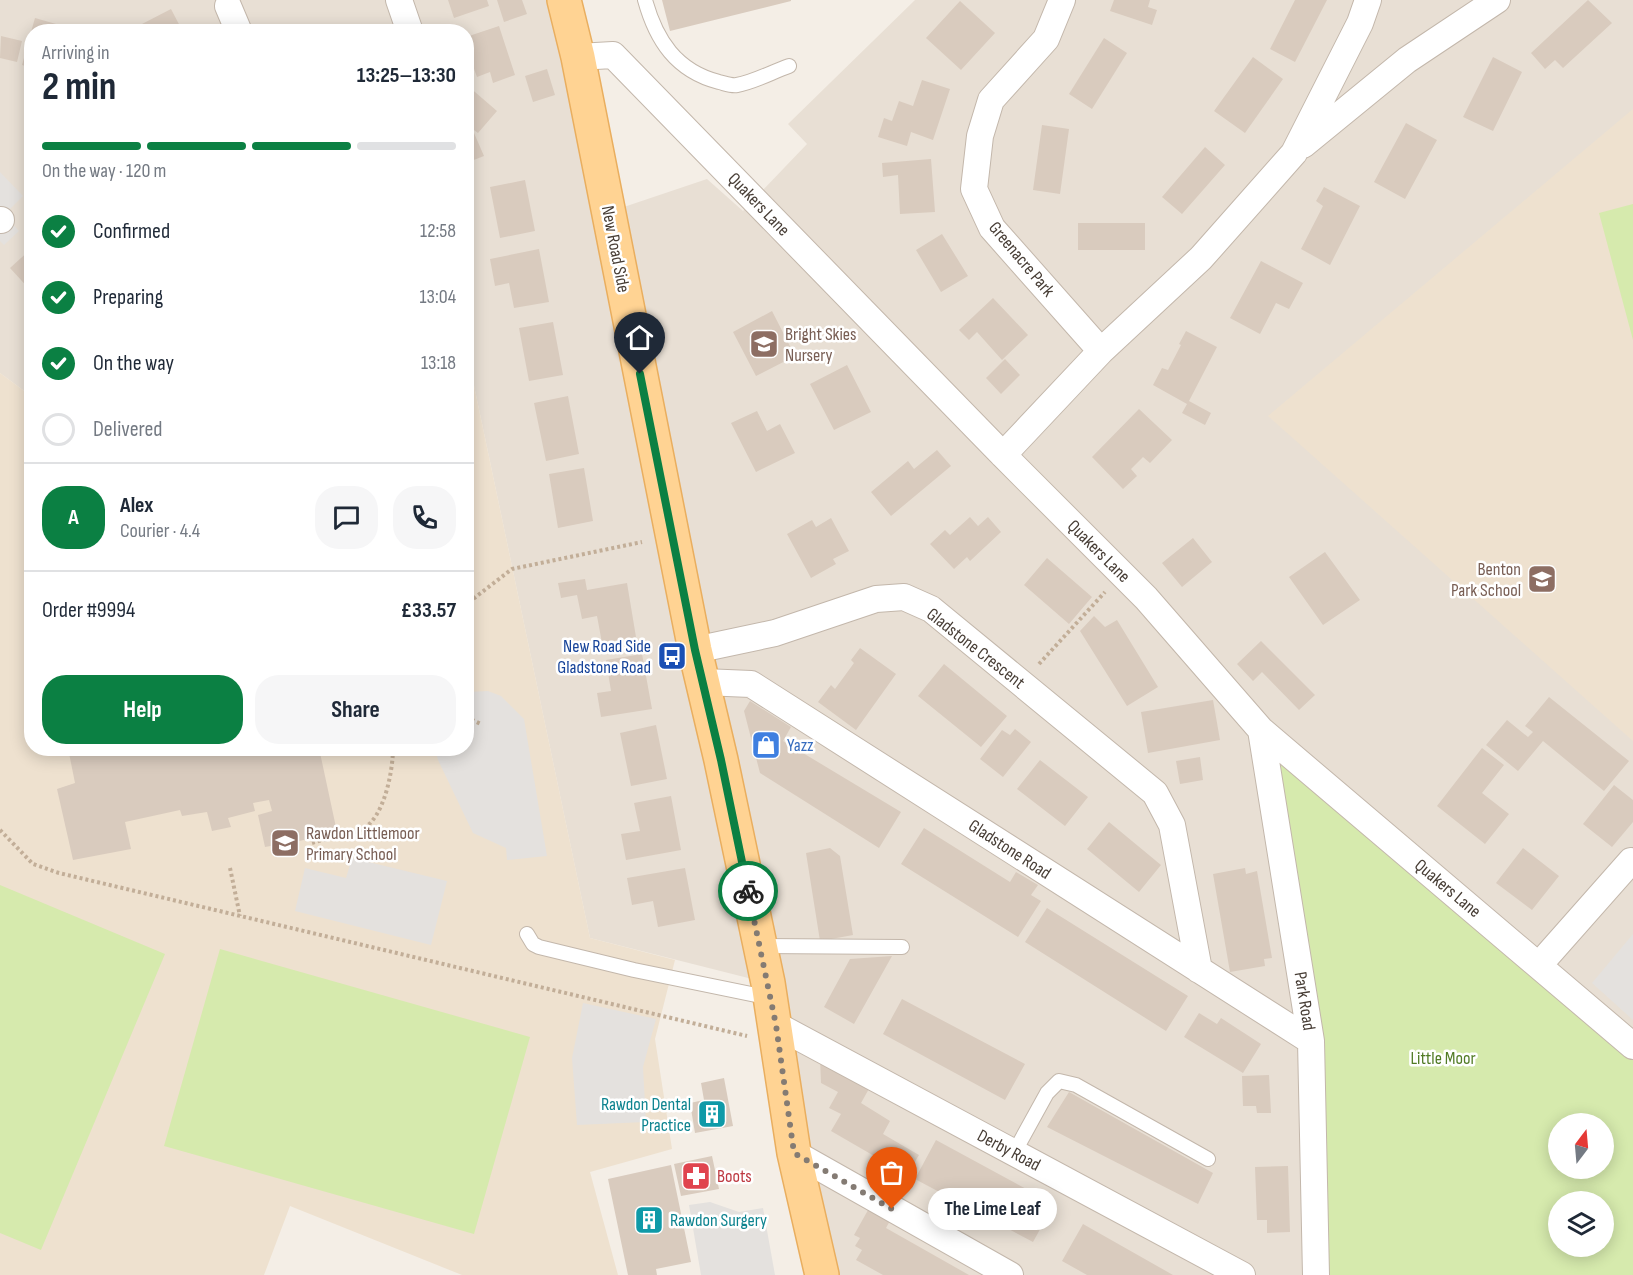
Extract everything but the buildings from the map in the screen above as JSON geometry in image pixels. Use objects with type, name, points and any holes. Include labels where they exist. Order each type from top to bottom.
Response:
[{"type":"main road","name":"New Road Side","points":[[564,0],[578,57],[695,650],[760,946],[775,1022],[794,1153],[822,1275]]},
{"type":"street","points":[[399,0],[407,24]]},
{"type":"street","name":"Greenacre Park","points":[[1062,0],[1046,39],[991,100],[980,136],[974,189],[992,228],[1101,351]]},
{"type":"street","points":[[1294,153],[1360,23],[1368,0]]},
{"type":"street","points":[[1003,455],[1101,351],[1201,258],[1294,153],[1407,60],[1497,0]]},
{"type":"street","points":[[231,2],[237,24]]},
{"type":"street","name":"Quakers Lane","points":[[578,57],[613,55],[1003,455],[1146,598],[1261,730],[1633,1046]]},
{"type":"street","name":"Gladstone Crescent","points":[[695,650],[775,633],[876,599],[904,597],[931,609],[1155,793],[1172,825],[1199,970]]},
{"type":"street","name":"Gladstone Road","points":[[703,682],[751,684],[1311,1041]]},
{"type":"street","name":"Park Road","points":[[1261,730],[1311,1041],[1316,1275]]},
{"type":"street","points":[[1539,965],[1631,861]]},
{"type":"street","name":"Derby Road","points":[[775,1022],[1242,1275]]},
{"type":"street","points":[[794,1153],[1010,1275]]},
{"type":"lane","points":[[645,0],[659,36],[671,55],[687,68],[707,79],[735,86],[789,66]]},
{"type":"lane","points":[[527,934],[533,944],[539,947],[634,970],[775,1022]]},
{"type":"lane","points":[[760,946],[902,947]]},
{"type":"lane","points":[[1014,1153],[1047,1093],[1059,1081],[1076,1085],[1208,1159]]},
{"type":"path","points":[[474,598],[512,569],[672,536]]},
{"type":"path","points":[[1021,683],[1122,574]]},
{"type":"path","points":[[474,721],[481,724]]},
{"type":"path","points":[[312,843],[363,829],[377,817],[393,764],[393,756]]},
{"type":"path","points":[[0,830],[33,864],[59,873],[240,916],[775,1022]]},
{"type":"path","points":[[230,868],[240,916]]},
{"type":"shaded area","points":[[0,0],[554,0],[609,212],[707,179],[743,211],[807,144],[788,124],[915,0],[1633,0],[1633,1275],[822,1275],[768,983],[590,938],[474,385],[474,24],[24,24],[24,391],[0,373]]},
{"type":"shaded area","name":"Benton Park School","points":[[1633,109],[1633,741],[1268,416]]},
{"type":"shaded area","points":[[0,172],[23,196],[4,215],[19,231],[4,245],[0,241]]},
{"type":"shaded area","name":"Rawdon Littlemoor Primary School","points":[[0,373],[24,391],[24,756],[474,756],[474,385],[590,938],[675,960],[655,1039],[672,1149],[590,1172],[618,1275],[462,1275],[290,1206],[264,1275],[0,1275]]},
{"type":"shaded area","points":[[488,691],[501,696],[524,719],[547,856],[507,860],[506,848],[473,833],[438,760],[437,756],[474,756],[474,692]]},
{"type":"shaded area","points":[[352,858],[447,881],[431,945],[295,911],[305,868],[346,878]]},
{"type":"shaded area","points":[[1633,934],[1633,1020],[1592,983]]},
{"type":"shaded area","points":[[583,1003],[656,1019],[643,1067],[646,1122],[577,1125],[572,1058]]},
{"type":"shaded area","points":[[710,1202],[739,1212],[763,1208],[775,1275],[701,1275],[689,1205]]},
{"type":"green space","points":[[1633,204],[1633,340],[1599,213]]},
{"type":"green space","name":"Little Moor","points":[[1261,730],[1633,1046],[1633,1275],[1316,1275],[1311,1041]]},
{"type":"green space","points":[[0,885],[165,954],[41,1250],[0,1233]]},
{"type":"green space","points":[[220,949],[530,1037],[474,1234],[164,1146]]},
{"type":"way so far","points":[[748,891],[776,1025],[794,1153],[892,1209]]},
{"type":"place","name":"Bright Skies Nursery","points":[[764,344]]},
{"type":"place","name":"Benton Park School","points":[[1542,579]]},
{"type":"place","name":"New Road Side Gladstone Road","points":[[672,656]]},
{"type":"place","name":"Yazz","points":[[766,745]]},
{"type":"place","name":"Rawdon Littlemoor Primary School","points":[[285,843]]},
{"type":"place","name":"Rawdon Dental Practice","points":[[712,1114]]},
{"type":"place","name":"Boots","points":[[696,1176]]},
{"type":"place","name":"The Lime Leaf","points":[[892,1209]]},
{"type":"place","name":"Rawdon Surgery","points":[[649,1220]]},
{"type":"route","points":[[640,374],[695,650],[748,891]]}]
